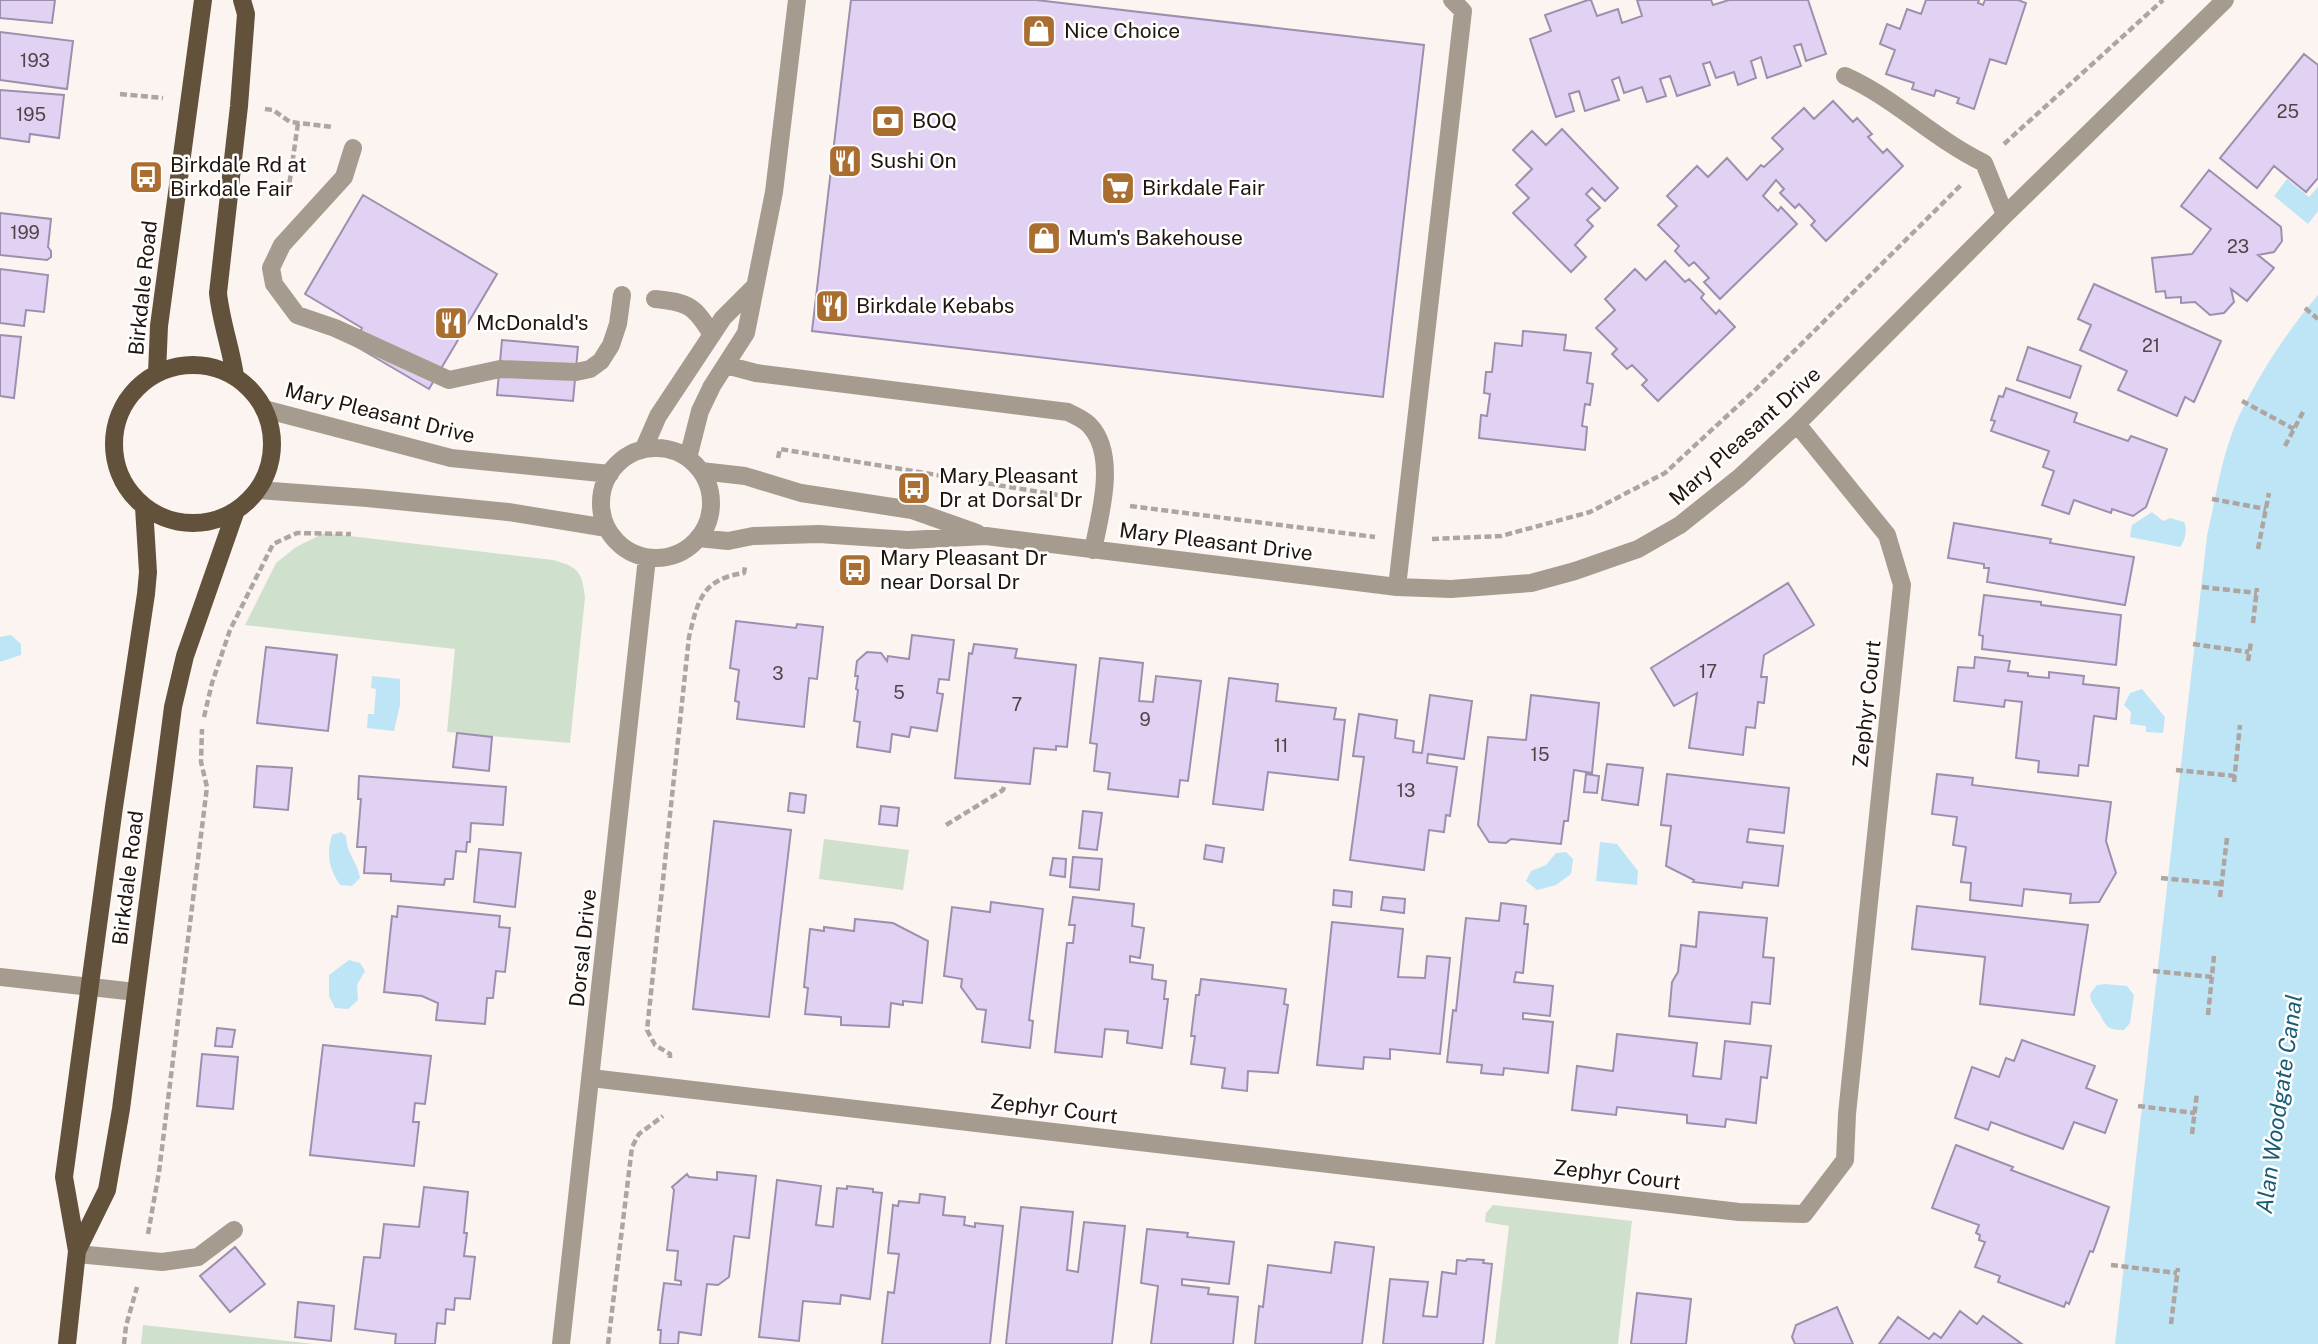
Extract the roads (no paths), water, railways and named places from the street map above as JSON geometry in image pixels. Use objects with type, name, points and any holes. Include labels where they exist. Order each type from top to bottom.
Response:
[{"type":"main road","name":"Birkdale Road","points":[[157,373],[159,326],[203,0]]},
{"type":"main road","points":[[235,376],[231,348],[220,320],[218,293],[239,106],[246,14],[242,0]]},
{"type":"main road","points":[[183,365],[210,366],[235,376],[252,390],[264,409],[271,429],[272,450],[268,471],[258,490],[235,513],[213,522],[188,524],[165,519],[144,507],[126,488],[116,463],[114,436],[121,411],[128,400],[136,389],[157,373],[183,365]]},
{"type":"main road","name":"Birkdale Road","points":[[67,1344],[77,1252],[64,1177],[146,594],[148,572],[144,507]]},
{"type":"main road","name":"Birkdale Road","points":[[77,1252],[107,1190],[121,1109],[173,707],[185,656],[235,513]]},
{"type":"street","points":[[688,458],[700,411],[712,386],[746,332],[774,192],[797,0]]},
{"type":"street","points":[[1397,587],[1463,11],[1452,0]]},
{"type":"street","name":"Mary Pleasant Drive","points":[[698,538],[728,541],[753,536],[819,534],[908,540],[986,536],[1397,587],[1451,589],[1531,583],[1638,549],[1680,525],[1740,477],[1797,425],[2005,215],[2225,0]]},
{"type":"street","points":[[1845,76],[1869,87],[1965,153],[1984,163],[2005,215]]},
{"type":"street","points":[[354,148],[344,177],[282,245],[271,268],[274,284],[297,315],[335,328],[449,380],[499,369],[576,372],[590,369],[601,361],[611,345],[618,324],[621,295]]},
{"type":"street","points":[[644,448],[658,416],[723,318],[754,287]]},
{"type":"street","points":[[655,299],[690,305],[700,314],[712,335]]},
{"type":"street","points":[[726,365],[755,373],[1068,412],[1090,425],[1100,442],[1106,470],[1093,550]]},
{"type":"street","name":"Mary Pleasant Drive","points":[[264,409],[451,458],[610,474]]},
{"type":"street","name":"Zephyr Court","points":[[591,1078],[1739,1212],[1804,1214],[1845,1160],[1847,1114],[1902,585],[1887,536],[1797,425]]},
{"type":"street","points":[[644,448],[674,450],[688,458],[701,471],[709,487],[711,505],[707,523],[698,538],[684,550],[666,557],[647,558],[631,552],[617,542],[607,528],[601,510],[602,491],[610,474],[631,454],[644,448]]},
{"type":"street","name":"Mary Pleasant Drive","points":[[701,471],[745,476],[801,493],[912,510],[986,536]]},
{"type":"street","points":[[258,490],[495,511],[607,528]]},
{"type":"street","name":"Dorsal Drive","points":[[561,1344],[647,558]]},
{"type":"street","points":[[0,977],[136,992]]},
{"type":"street","points":[[77,1252],[162,1262],[198,1257],[234,1230]]},
{"type":"water","points":[[2287,179],[2309,197],[2318,187],[2318,211],[2308,224],[2274,196]]},
{"type":"water","name":"Alan Woodgate Canal","points":[[2318,295],[2318,1344],[2115,1344],[2207,536],[2224,460],[2239,416],[2275,353]]},
{"type":"water","points":[[2152,512],[2163,521],[2170,518],[2184,522],[2185,535],[2180,547],[2130,537],[2132,525]]},
{"type":"water","points":[[11,635],[21,644],[21,655],[0,662],[0,637]]},
{"type":"water","points":[[372,676],[400,679],[400,705],[394,731],[367,728],[368,714],[374,714],[376,689],[371,688]]},
{"type":"water","points":[[2142,689],[2165,717],[2163,733],[2146,732],[2146,726],[2130,724],[2131,712],[2124,705],[2130,693]]},
{"type":"water","points":[[341,832],[346,836],[360,878],[352,886],[340,885],[330,861],[332,835]]},
{"type":"water","points":[[1600,842],[1617,844],[1638,871],[1637,885],[1596,881]]},
{"type":"water","points":[[1566,852],[1573,859],[1571,874],[1556,885],[1537,890],[1526,881],[1531,871],[1546,865],[1556,853]]},
{"type":"water","points":[[349,960],[360,963],[365,971],[357,985],[358,1000],[348,1009],[335,1008],[329,996],[329,975]]},
{"type":"water","points":[[2097,985],[2127,986],[2134,995],[2130,1023],[2124,1030],[2112,1029],[2106,1025],[2092,1002],[2090,994]]},
{"type":"place","name":"Nice Choice","points":[[1039,31]]},
{"type":"place","name":"BOQ","points":[[888,121]]},
{"type":"place","name":"Sushi On","points":[[845,161]]},
{"type":"place","name":"Birkdale Rd at Birkdale Fair","points":[[146,177]]},
{"type":"place","name":"Birkdale Fair","points":[[1118,188]]},
{"type":"place","name":"Mum's Bakehouse","points":[[1044,238]]},
{"type":"place","name":"Birkdale Kebabs","points":[[832,306]]},
{"type":"place","name":"McDonald's","points":[[451,323]]},
{"type":"place","name":"Mary Pleasant Dr at Dorsal Dr","points":[[914,488]]},
{"type":"place","name":"Mary Pleasant Dr near Dorsal Dr","points":[[855,570]]}]
